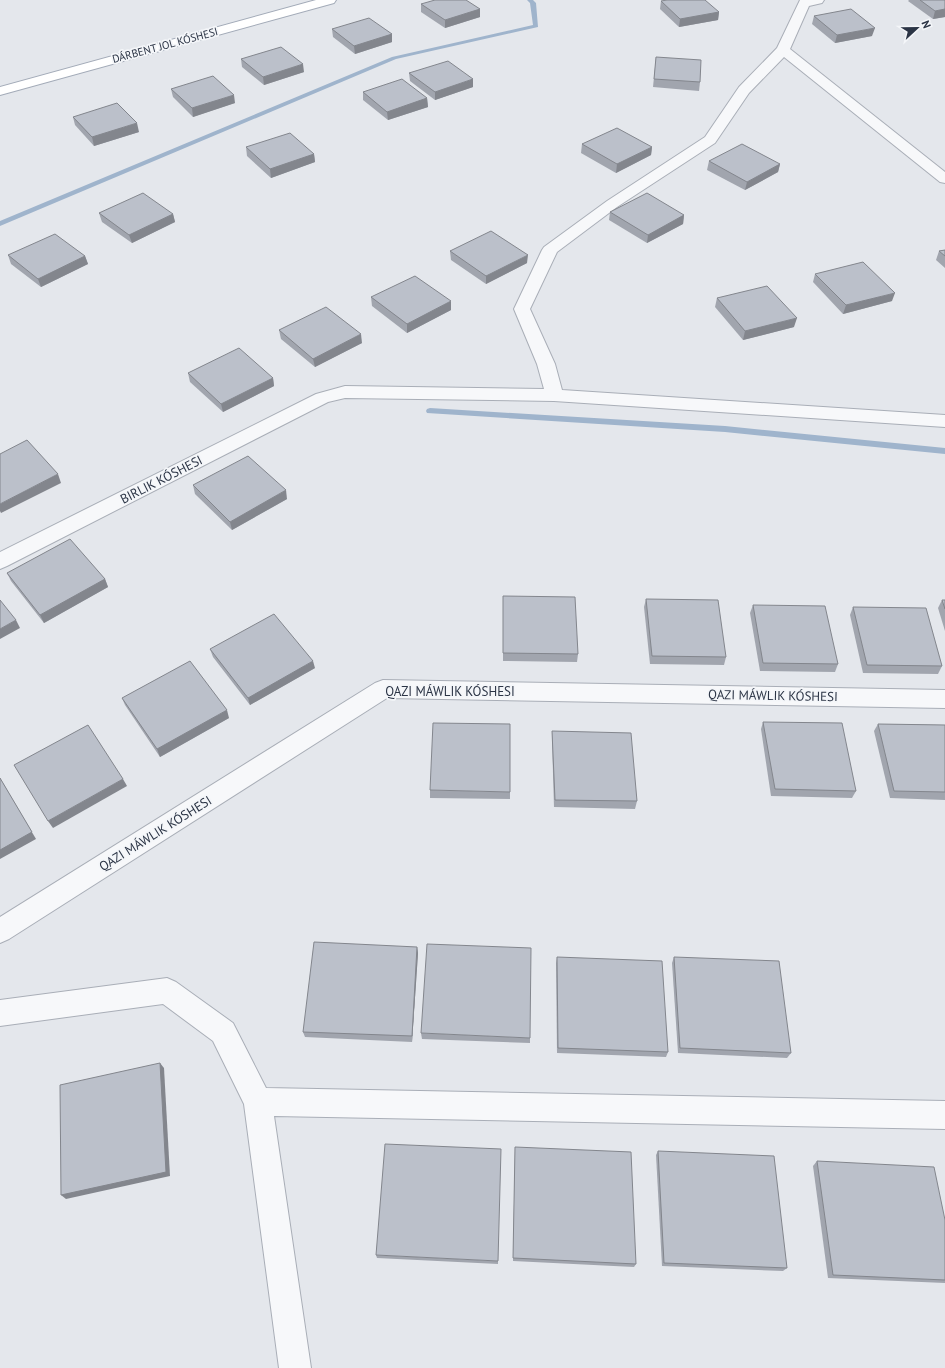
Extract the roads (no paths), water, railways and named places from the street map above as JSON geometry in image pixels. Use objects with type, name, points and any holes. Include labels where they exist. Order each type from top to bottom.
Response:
[{"type":"main road","name":"DÁRBENT JOL KÓSHESI","points":[[0,90],[330,0]]},
{"type":"street","points":[[554,395],[546,364],[522,309],[550,250],[612,204],[710,140],[744,90],[783,50],[804,3],[818,0]]},
{"type":"street","points":[[783,50],[945,179]]},
{"type":"street","name":"BIRLIK KÓSHESI","points":[[0,561],[322,398],[345,392],[554,395],[945,421]]},
{"type":"street","points":[[0,931],[383,689],[945,699]]},
{"type":"street","points":[[0,1013],[167,991],[223,1032],[258,1102],[295,1368]]},
{"type":"street","points":[[258,1102],[945,1115]]},
{"type":"waterway","points":[[0,224],[394,58],[536,26],[533,3],[530,0]]},
{"type":"waterway","points":[[430,411],[725,429],[945,451]]}]
